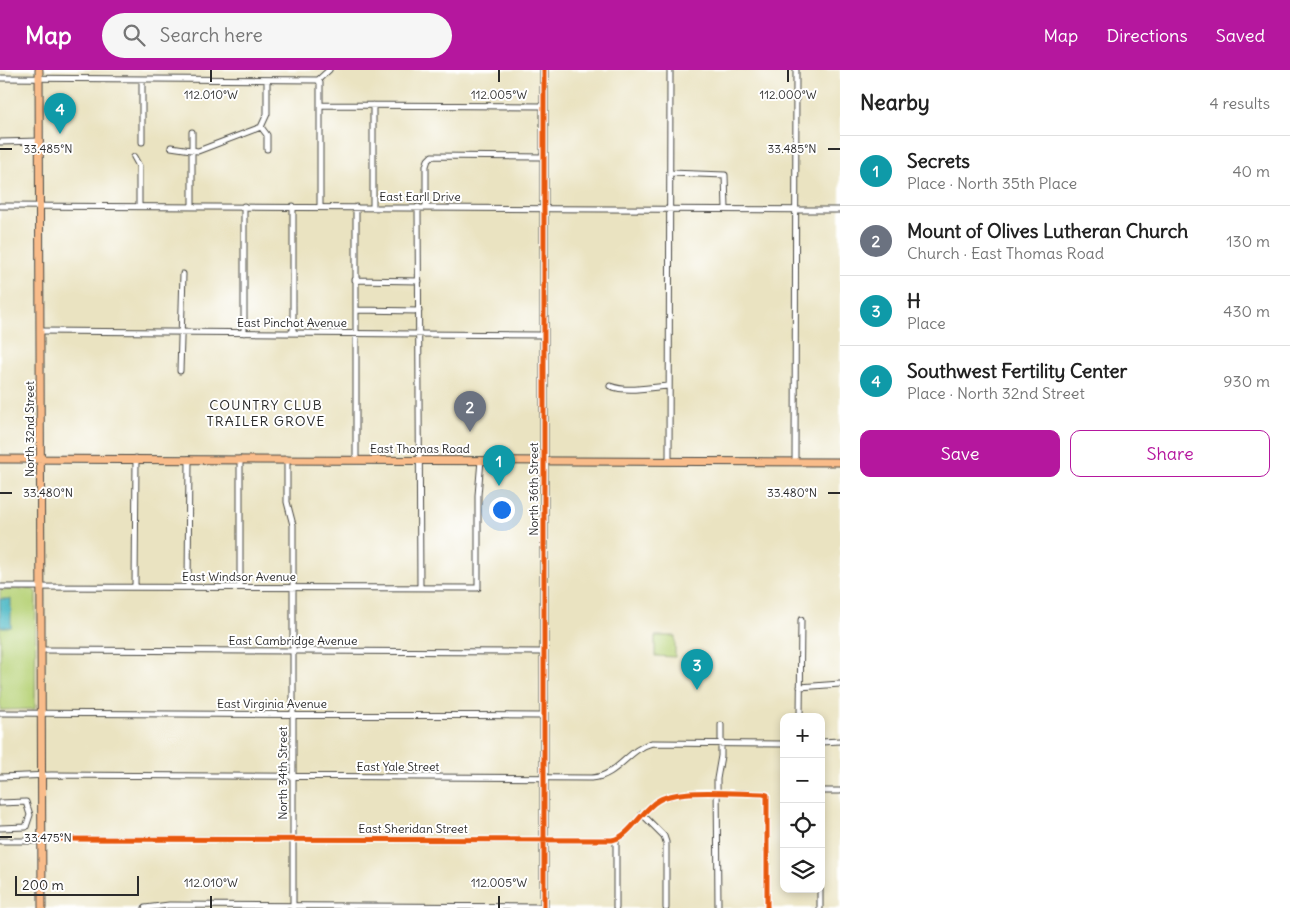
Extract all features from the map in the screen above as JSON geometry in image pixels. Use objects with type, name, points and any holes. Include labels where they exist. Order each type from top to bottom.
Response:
[{"type":"main road","name":"North 32nd Street","points":[[39,70],[42,908]]},
{"type":"main road","name":"North 36th Street","points":[[544,70],[544,908]]},
{"type":"main road","name":"East Thomas Road","points":[[0,459],[840,462]]},
{"type":"street","points":[[0,78],[318,80],[329,70]]},
{"type":"street","points":[[669,461],[670,70]]},
{"type":"street","points":[[795,462],[796,70]]},
{"type":"street","points":[[142,79],[142,142]]},
{"type":"street","points":[[171,147],[198,151],[261,127],[268,114],[267,80]]},
{"type":"street","points":[[318,80],[320,83],[320,207]]},
{"type":"street","points":[[320,105],[544,106]]},
{"type":"street","points":[[373,106],[373,207]]},
{"type":"street","points":[[261,127],[266,135],[267,149]]},
{"type":"street","points":[[192,132],[192,206]]},
{"type":"street","points":[[0,142],[40,140]]},
{"type":"street","points":[[426,207],[426,166],[428,159],[437,156],[544,156]]},
{"type":"street","points":[[134,158],[139,166],[139,205]]},
{"type":"street","points":[[670,173],[725,175],[726,209]]},
{"type":"street","name":"East Earll Drive","points":[[0,206],[139,205],[840,210]]},
{"type":"street","points":[[244,206],[244,333]]},
{"type":"street","points":[[293,206],[293,333]]},
{"type":"street","points":[[356,207],[356,460]]},
{"type":"street","points":[[418,207],[420,588]]},
{"type":"street","points":[[180,371],[183,274]]},
{"type":"street","points":[[355,280],[419,280]]},
{"type":"street","points":[[356,310],[419,310]]},
{"type":"street","name":"East Pinchot Avenue","points":[[40,331],[544,334]]},
{"type":"street","points":[[610,386],[650,389],[670,386]]},
{"type":"street","points":[[136,458],[136,587]]},
{"type":"street","points":[[188,459],[188,587]]},
{"type":"street","points":[[240,459],[240,587]]},
{"type":"street","name":"North 34th Street","points":[[287,459],[288,502],[293,522],[293,907]]},
{"type":"street","name":"East Windsor Avenue","points":[[0,587],[478,588],[478,495],[481,460]]},
{"type":"street","points":[[800,713],[801,620]]},
{"type":"street","name":"East Cambridge Avenue","points":[[41,650],[544,652]]},
{"type":"street","points":[[800,687],[840,684]]},
{"type":"street","name":"East Virginia Avenue","points":[[0,713],[544,716]]},
{"type":"street","points":[[718,908],[717,794],[721,725]]},
{"type":"street","points":[[825,742],[840,741]]},
{"type":"street","name":"East Yale Street","points":[[0,777],[599,777],[611,772],[634,750],[652,743],[780,744]]},
{"type":"street","points":[[825,791],[840,791]]},
{"type":"street","points":[[616,908],[616,839],[654,803],[667,796],[717,794],[767,795],[767,908]]},
{"type":"street","points":[[0,803],[26,802],[30,815],[26,827],[0,828]]},
{"type":"street","points":[[642,814],[664,836],[666,842],[666,908]]},
{"type":"street","points":[[30,815],[42,816]]},
{"type":"street","name":"East Sheridan Street","points":[[0,841],[616,839]]},
{"type":"street","points":[[820,893],[820,908]]},
{"type":"street","points":[[145,908],[169,905],[544,908]]},
{"type":"green space","points":[[32,589],[36,592],[35,709],[0,710],[0,590]]},
{"type":"green space","points":[[655,636],[675,636],[675,657],[655,656]]},
{"type":"water","points":[[0,599],[11,599],[11,627],[0,627]]},
{"type":"cycle path","points":[[544,70],[544,908]]},
{"type":"cycle path","points":[[41,839],[612,840],[619,838],[631,828],[653,804],[668,796],[694,793],[763,794],[767,795],[767,908]]},
{"type":"place","name":"Southwest Fertility Center","points":[[60,134]]},
{"type":"place","name":"Mount of Olives Lutheran Church","points":[[470,432]]},
{"type":"place","name":"Secrets","points":[[499,486]]},
{"type":"place","name":"H","points":[[697,690]]},
{"type":"district","name":"COUNTRY CLUB TRAILER GROVE","points":[[266,414]]}]
